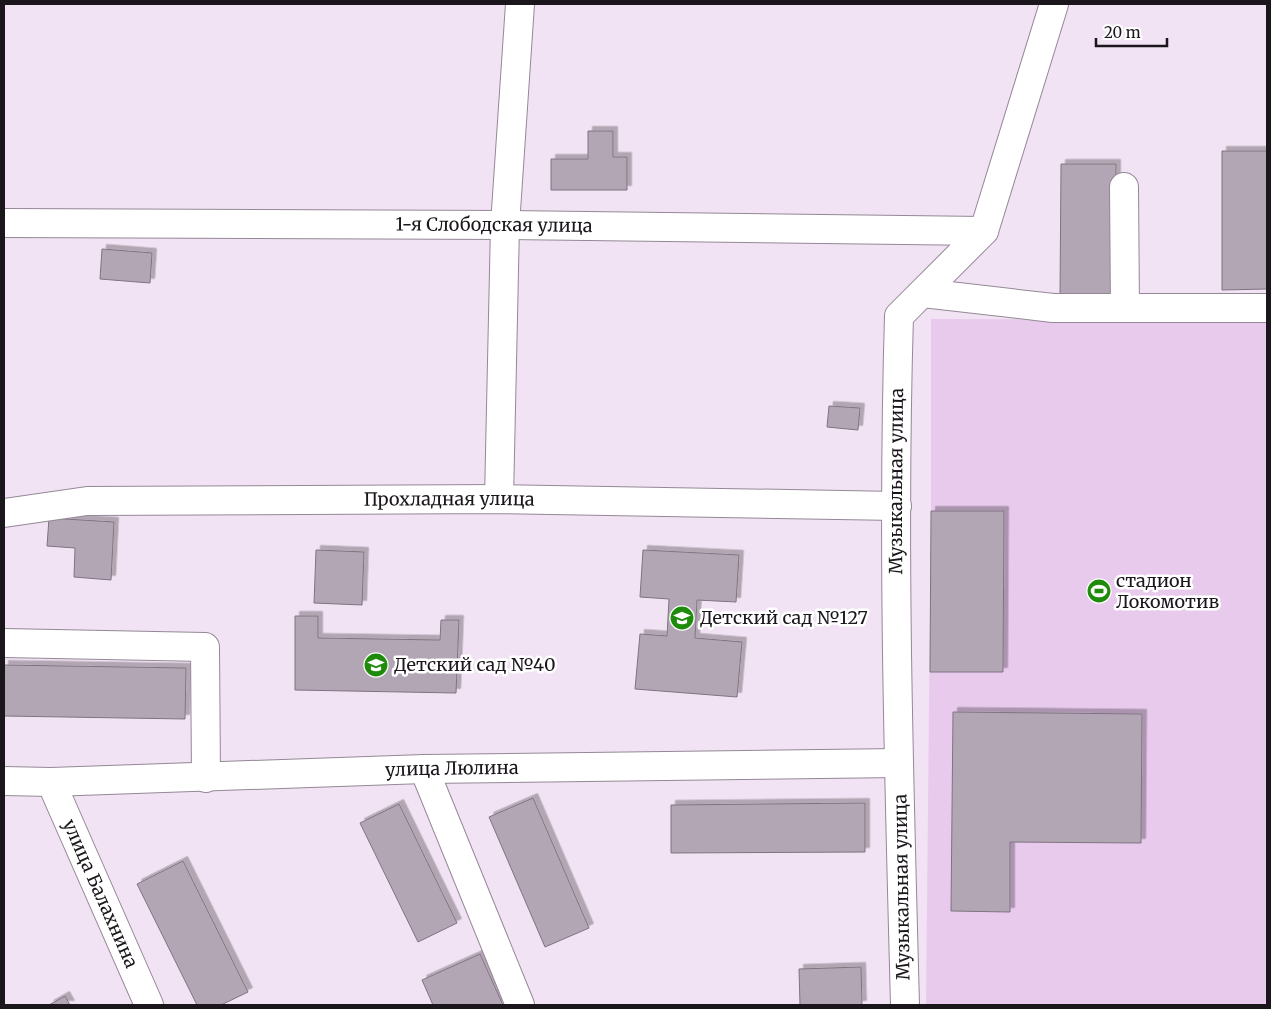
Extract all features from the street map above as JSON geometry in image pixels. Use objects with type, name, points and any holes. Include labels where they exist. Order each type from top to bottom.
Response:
[{"type":"street","points":[[499,500],[505,224],[520,4]]},
{"type":"street","name":"Музыкальная улица","points":[[905,1005],[899,763],[896,419],[899,316],[984,231],[1054,4]]},
{"type":"street","points":[[1124,187],[1125,308]]},
{"type":"street","name":"1-я Слободская улица","points":[[4,223],[505,224],[984,231]]},
{"type":"street","points":[[923,293],[1053,308],[1267,308]]},
{"type":"street","name":"Прохладная улица","points":[[4,513],[87,500],[499,500],[897,506]]},
{"type":"street","points":[[4,642],[206,647],[206,778]]},
{"type":"street","name":"улица Люлина","points":[[4,781],[51,782],[206,778],[424,769],[899,763]]},
{"type":"street","points":[[424,769],[520,1005]]},
{"type":"street","name":"улица Балахнина","points":[[51,782],[149,1005]]},
{"type":"shaded area","name":"стадион Локомотив","points":[[931,319],[1267,320],[1267,1005],[926,1005]]},
{"type":"building","points":[[588,131],[613,131],[613,157],[627,157],[627,190],[551,190],[551,159],[588,159]]},
{"type":"building","points":[[1222,151],[1267,151],[1267,289],[1222,290]]},
{"type":"building","points":[[1061,164],[1116,164],[1115,297],[1060,297]]},
{"type":"building","points":[[102,249],[152,253],[150,283],[100,279]]},
{"type":"building","points":[[829,406],[860,408],[858,430],[827,427]]},
{"type":"building","points":[[931,511],[1004,511],[1003,672],[930,672]]},
{"type":"building","points":[[49,518],[114,522],[111,580],[74,577],[75,548],[47,546]]},
{"type":"building","points":[[316,550],[364,552],[362,605],[314,603]]},
{"type":"building","name":"Детский сад №127","points":[[643,550],[739,555],[736,602],[697,600],[695,638],[742,642],[737,697],[635,689],[640,634],[667,636],[669,599],[640,597]]},
{"type":"building","name":"Детский сад №40","points":[[295,616],[318,616],[318,638],[440,640],[441,620],[459,620],[456,693],[295,690]]},
{"type":"building","points":[[4,665],[186,668],[185,719],[4,716]]},
{"type":"building","points":[[953,712],[1142,714],[1141,843],[1010,842],[1010,912],[951,911]]},
{"type":"building","points":[[533,798],[589,928],[545,947],[489,817]]},
{"type":"building","points":[[865,803],[865,852],[671,853],[671,805]]},
{"type":"building","points":[[399,804],[457,923],[418,942],[360,823]]},
{"type":"building","points":[[183,861],[248,992],[221,1005],[197,1005],[137,884]]},
{"type":"building","points":[[480,954],[503,1005],[433,1005],[422,980]]},
{"type":"building","points":[[861,967],[862,1005],[800,1005],[799,969]]},
{"type":"building","points":[[65,996],[70,1005],[49,1005]]},
{"type":"place","name":"стадион Локомотив","points":[[1099,591]]},
{"type":"place","name":"Детский сад №127","points":[[682,618]]},
{"type":"place","name":"Детский сад №40","points":[[376,665]]}]
